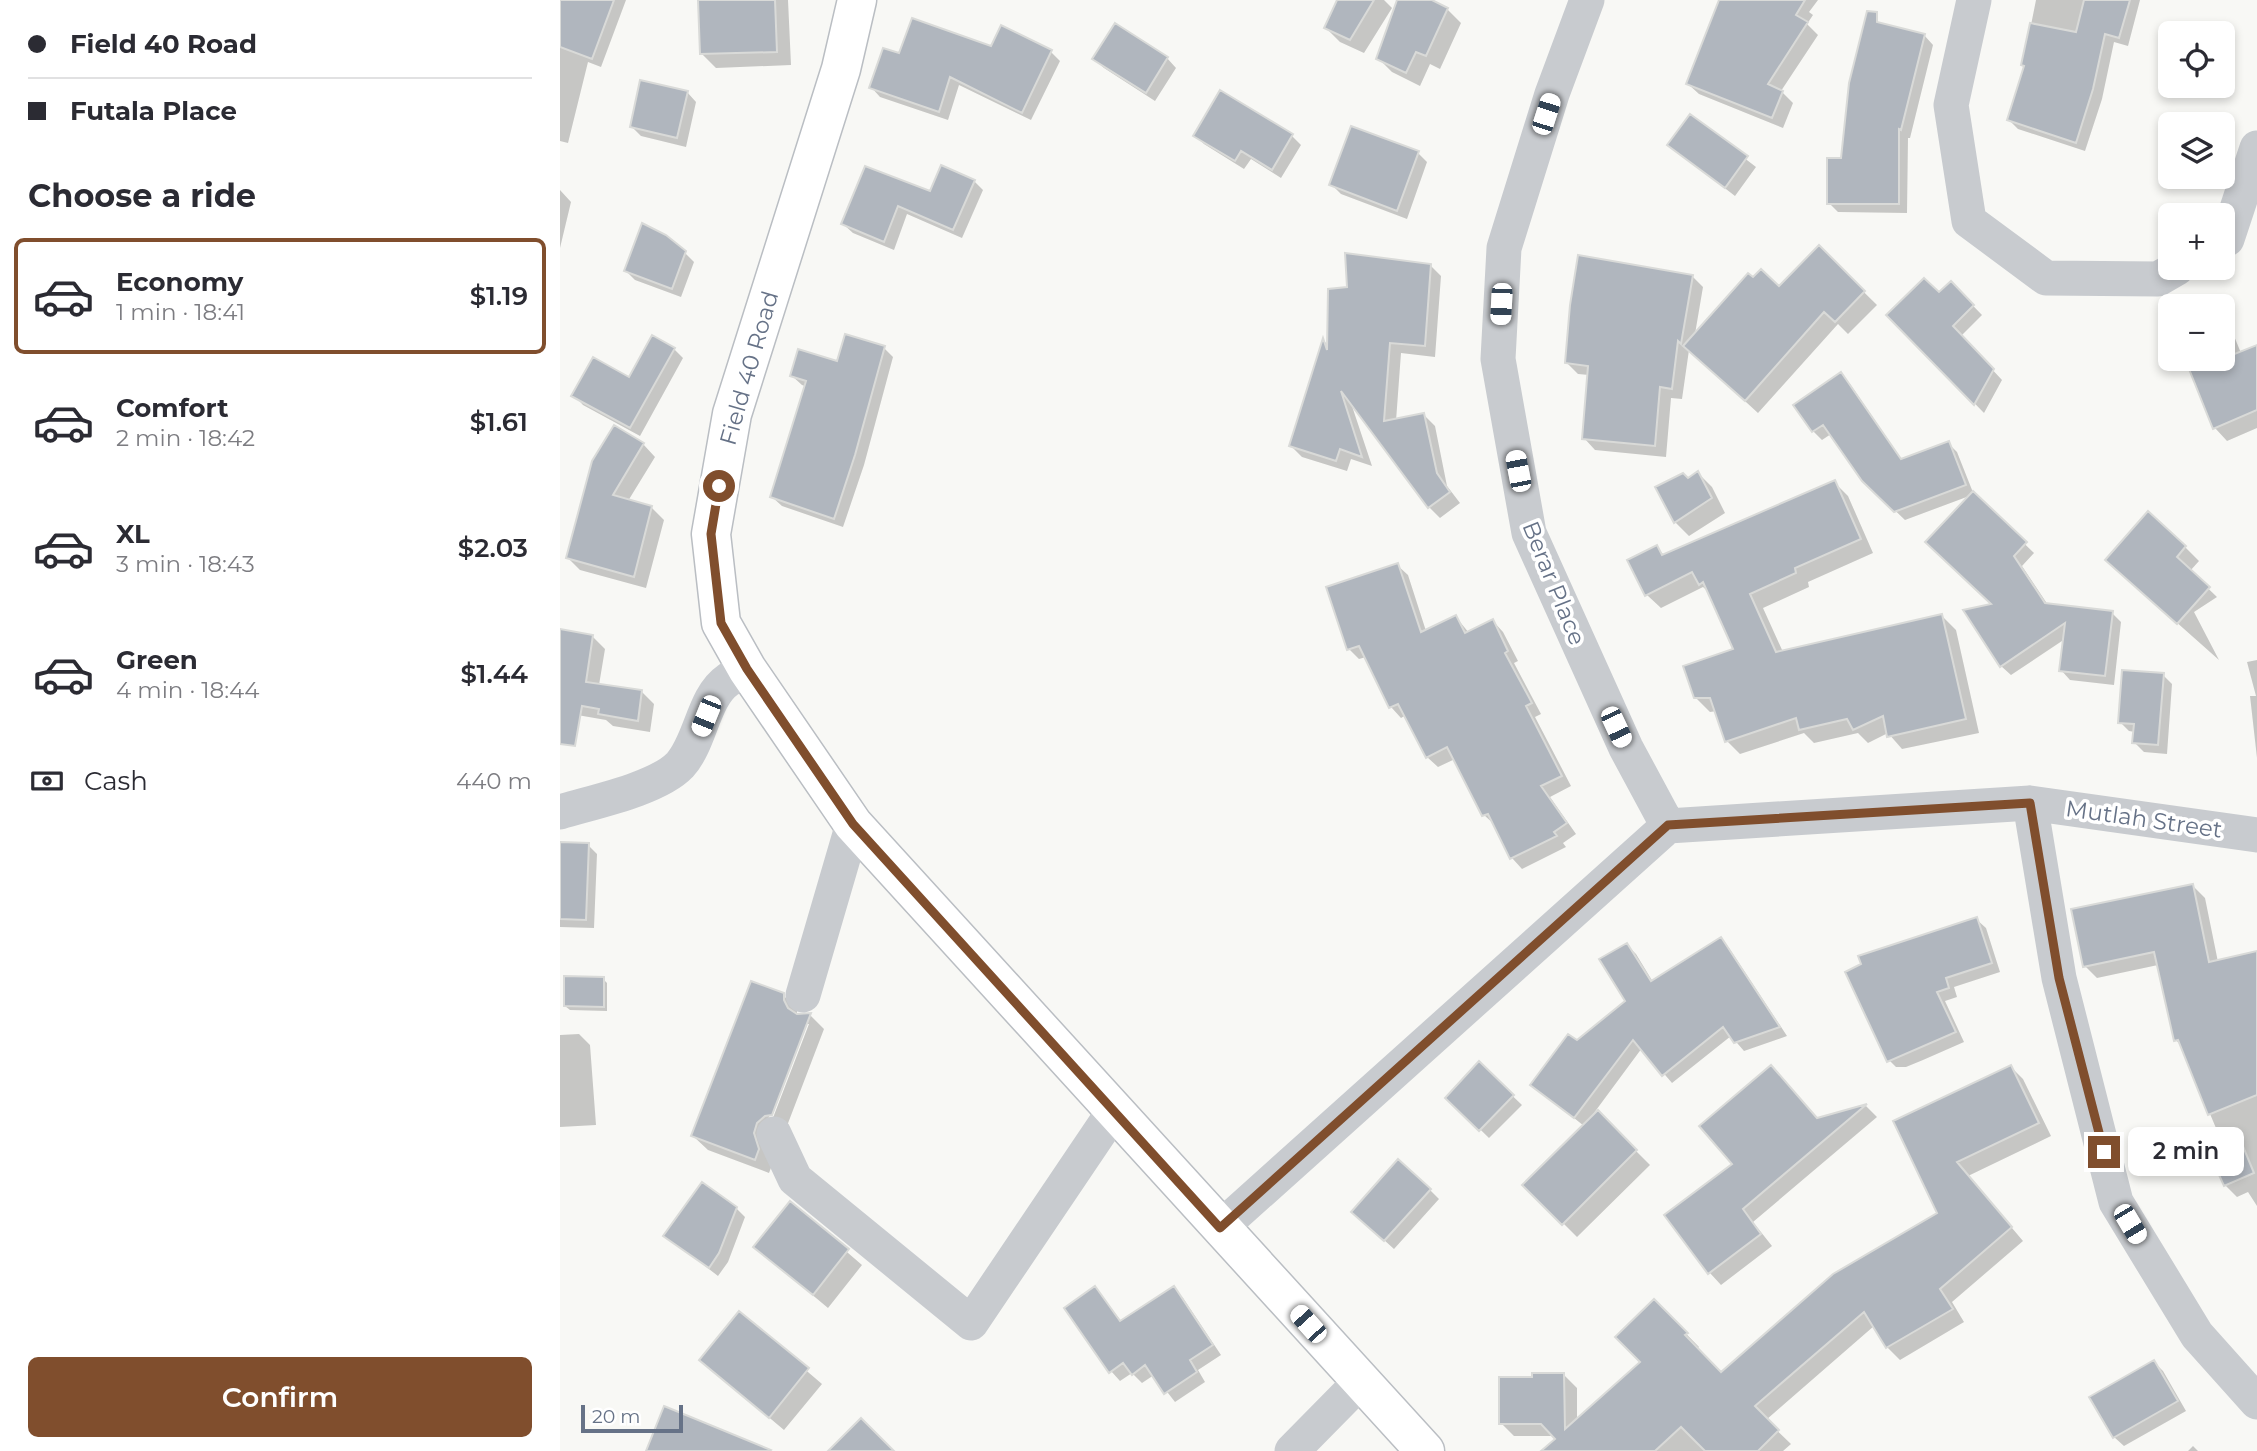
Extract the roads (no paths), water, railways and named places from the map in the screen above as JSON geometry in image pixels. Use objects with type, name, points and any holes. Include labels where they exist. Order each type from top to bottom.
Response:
[{"type":"street","name":"Field 40 Road","points":[[857,0],[841,69],[732,414],[711,534],[721,623],[747,669],[853,824],[1425,1451]]},
{"type":"street","name":"Berar Place","points":[[1587,0],[1552,94],[1504,248],[1498,359],[1529,533],[1626,748],[1668,825]]},
{"type":"street","points":[[1974,0],[1951,105],[1969,221],[2046,278],[2158,279]]},
{"type":"street","points":[[2235,215],[2257,148]]},
{"type":"street","points":[[560,812],[656,783],[680,764],[698,734],[713,698],[726,681],[747,669]]},
{"type":"street","points":[[2030,803],[2059,978],[2116,1202],[2197,1335],[2257,1402]]},
{"type":"street","name":"Mutlah Street","points":[[1668,825],[2030,803],[2257,835]]},
{"type":"street","points":[[803,995],[853,824]]},
{"type":"street","points":[[1220,1228],[1668,825]]},
{"type":"street","points":[[774,1134],[795,1179],[971,1323],[1114,1111]]},
{"type":"street","points":[[1292,1451],[1360,1381]]}]
